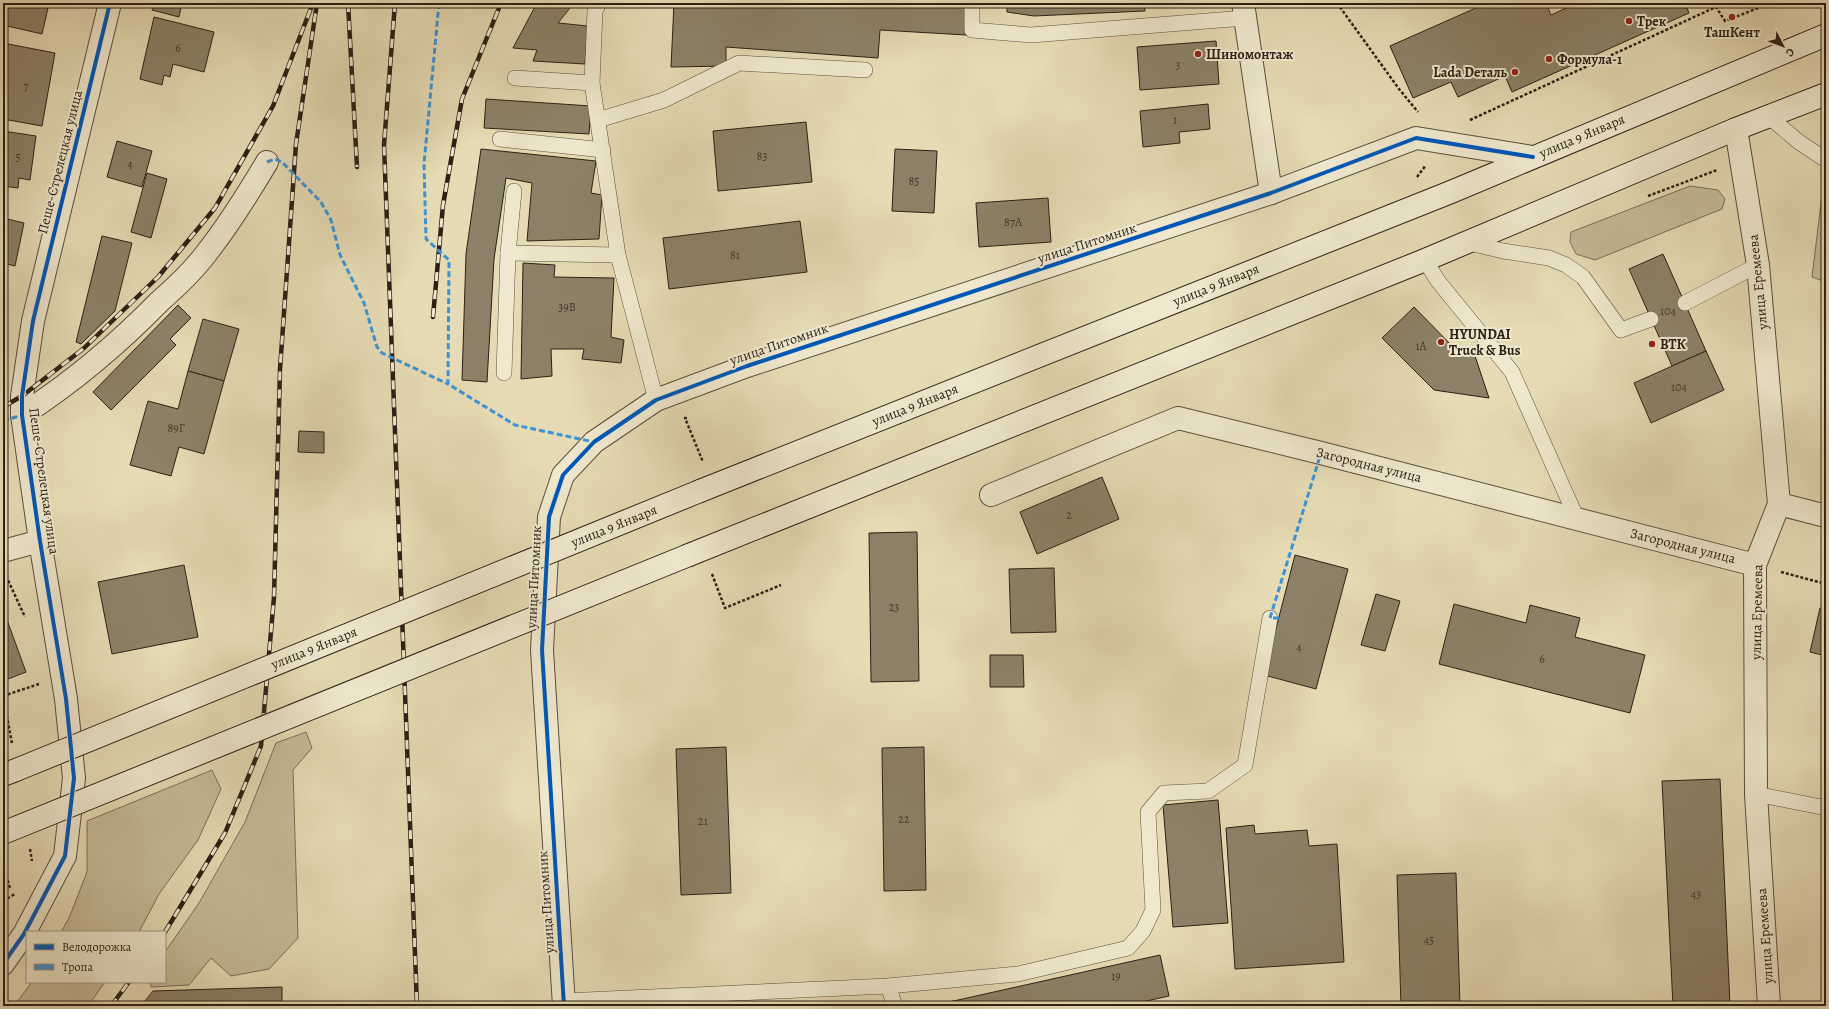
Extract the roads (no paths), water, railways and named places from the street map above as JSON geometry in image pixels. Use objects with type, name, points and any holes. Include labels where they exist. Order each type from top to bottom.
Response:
[{"type":"street","name":"Пеше-Стрелецкая улица","points":[[3,964],[24,934],[65,856],[74,778],[66,698],[40,541],[22,415],[22,396],[33,321],[110,3]]},
{"type":"street","points":[[1244,11],[1271,193]]},
{"type":"street","name":"улица 9 Января","points":[[10,772],[700,491],[1451,192],[1826,35]]},
{"type":"street","points":[[3,833],[689,555],[1425,260],[1736,129],[1826,94]]},
{"type":"street","name":"улица Еремеева","points":[[1736,129],[1758,265],[1779,504],[1755,565],[1756,794],[1769,1006]]},
{"type":"street","name":"улица Питомник","points":[[564,1004],[542,650],[549,518],[563,475],[594,442],[656,400],[747,366],[1271,193],[1416,138],[1534,157]]},
{"type":"street","points":[[22,415],[65,386],[94,363],[183,279],[204,257],[228,225],[267,162]]},
{"type":"street","name":"Загородная улица","points":[[991,495],[1178,418],[1755,565]]},
{"type":"street","points":[[1779,504],[1826,516]]},
{"type":"street","points":[[3,551],[40,541]]},
{"type":"lane","points":[[599,3],[595,10],[592,83],[618,254],[656,400]]},
{"type":"lane","points":[[972,3],[972,30],[1031,35],[1244,11]]},
{"type":"lane","points":[[598,120],[664,100],[739,63],[865,70]]},
{"type":"lane","points":[[515,78],[592,83]]},
{"type":"lane","points":[[1768,116],[1799,142],[1823,158],[1826,157]]},
{"type":"lane","points":[[500,139],[603,150]]},
{"type":"lane","points":[[504,373],[508,253],[514,191]]},
{"type":"lane","points":[[1465,242],[1503,251],[1549,258],[1566,265],[1583,277],[1621,330],[1651,319]]},
{"type":"lane","points":[[508,253],[618,254]]},
{"type":"lane","points":[[1425,260],[1438,281],[1512,372],[1577,519]]},
{"type":"lane","points":[[1685,303],[1758,265]]},
{"type":"lane","points":[[564,1004],[888,986],[1018,974],[1128,948],[1143,932],[1153,910],[1148,812],[1164,793],[1208,791],[1245,765],[1270,618]]},
{"type":"lane","points":[[1756,794],[1826,808]]},
{"type":"lane","points":[[888,986],[895,1006]]},
{"type":"railway","points":[[3,407],[22,396],[83,349],[158,277],[215,208],[273,106],[313,3]]},
{"type":"railway","points":[[166,931],[225,833],[261,746],[274,597],[280,369],[296,144],[317,3]]},
{"type":"railway","points":[[348,3],[357,167]]},
{"type":"railway","points":[[395,3],[384,145],[417,1006]]},
{"type":"railway","points":[[433,317],[443,205],[462,99],[501,3]]},
{"type":"railway","points":[[111,1006],[128,983]]},
{"type":"place","name":"ТашКент","points":[[1732,17]]},
{"type":"place","name":"Трек","points":[[1629,21]]},
{"type":"place","name":"Шиномонтаж","points":[[1198,54]]},
{"type":"place","name":"Формула-1","points":[[1549,59]]},
{"type":"place","name":"Lada Dеталь","points":[[1515,72]]},
{"type":"place","name":"HYUNDAI Truck & Bus","points":[[1441,342]]},
{"type":"place","name":"ВТК","points":[[1652,344]]}]
